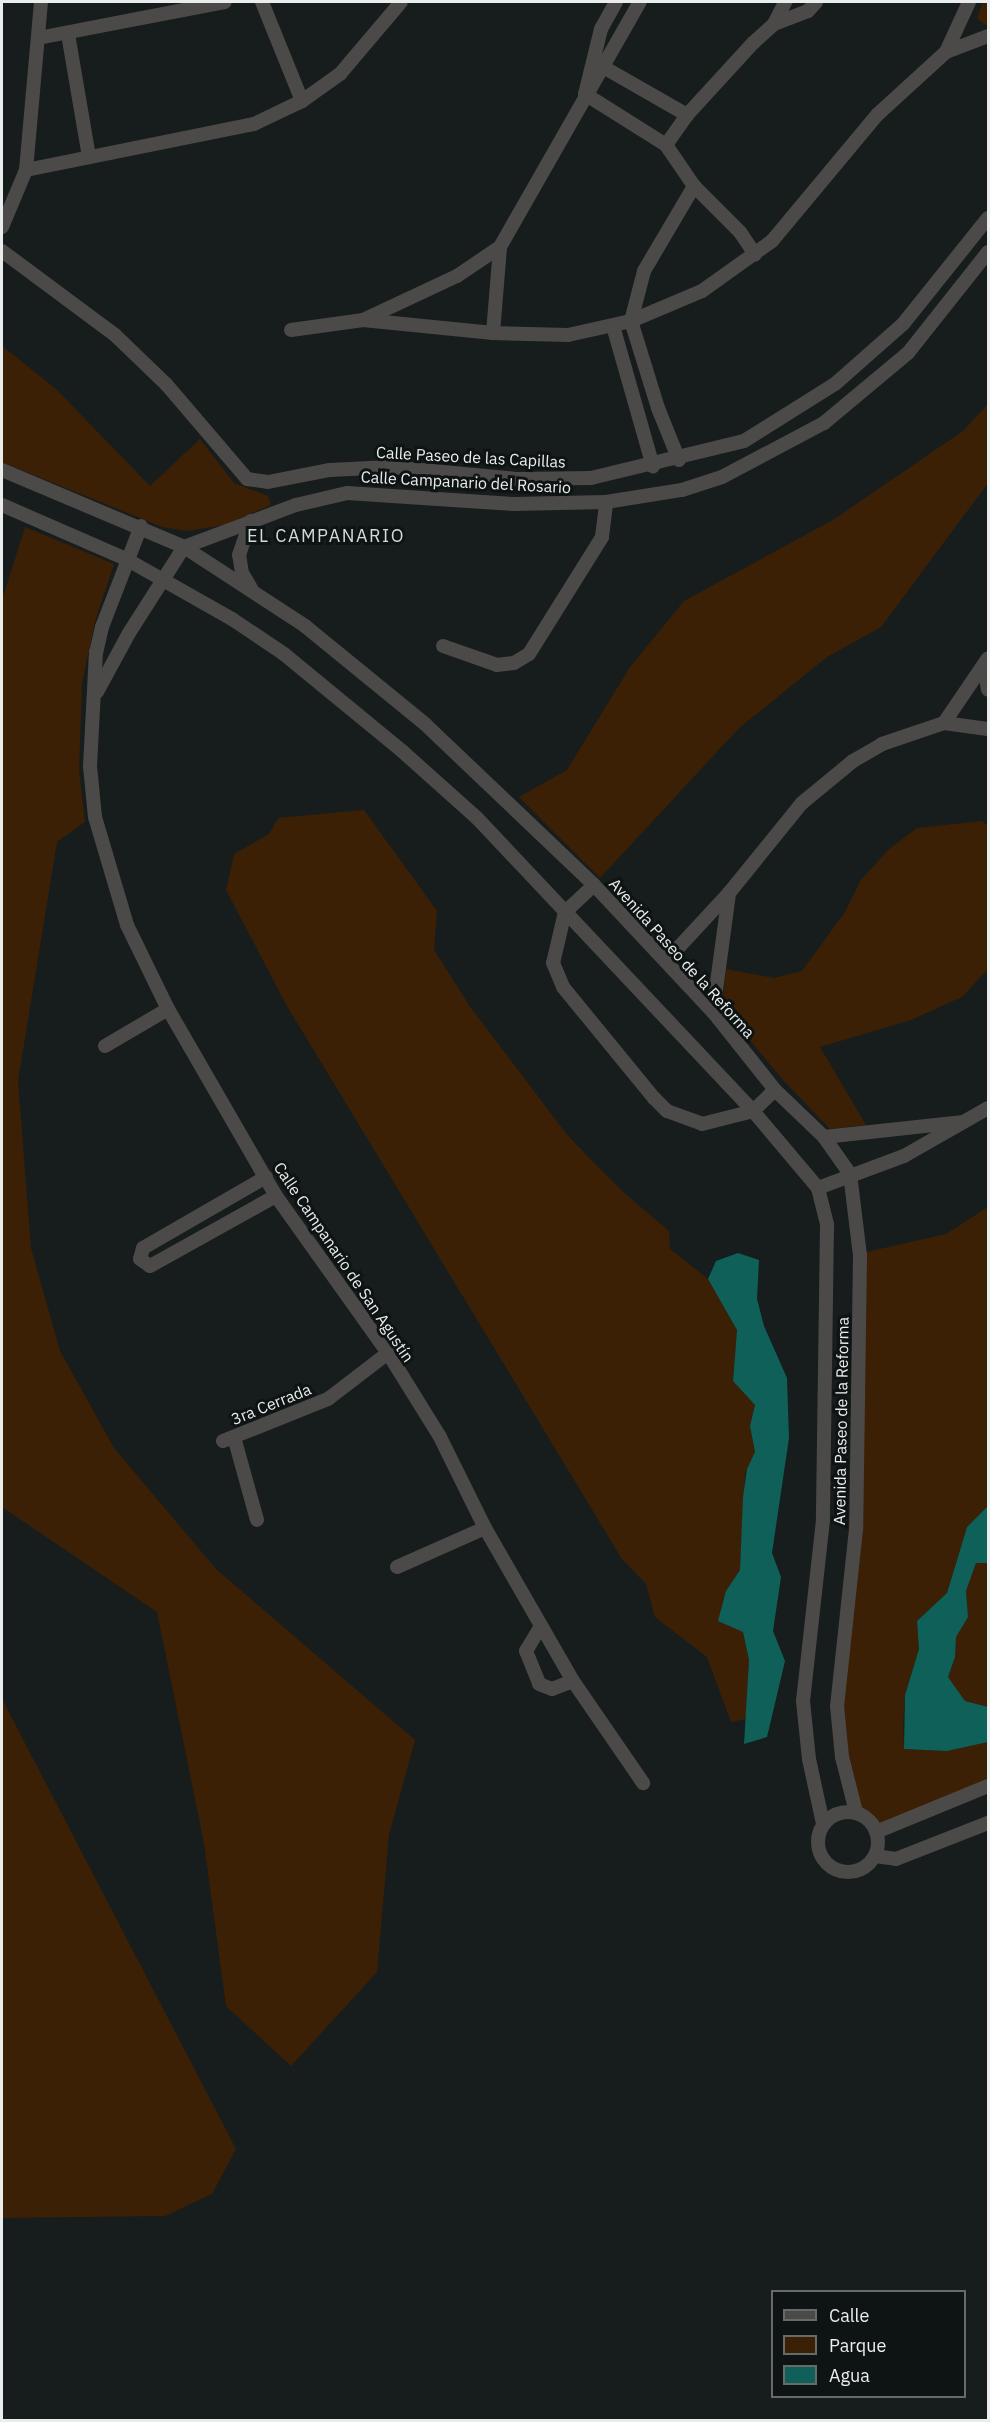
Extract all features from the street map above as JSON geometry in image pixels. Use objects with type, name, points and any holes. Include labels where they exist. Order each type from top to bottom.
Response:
[{"type":"street","points":[[2,227],[26,170],[41,2]]},
{"type":"street","points":[[38,39],[225,2]]},
{"type":"street","points":[[262,2],[302,101]]},
{"type":"street","points":[[26,170],[254,124],[302,101],[340,74],[401,2]]},
{"type":"street","points":[[598,65],[602,29],[616,2]]},
{"type":"street","points":[[493,333],[500,247],[585,94],[598,65],[640,2]]},
{"type":"street","points":[[666,145],[687,115],[774,24],[784,2]]},
{"type":"street","points":[[774,24],[808,11],[816,2]]},
{"type":"street","points":[[946,52],[969,2]]},
{"type":"street","points":[[68,34],[89,157]]},
{"type":"street","points":[[291,330],[363,320],[493,333],[568,335],[613,327],[632,321],[702,291],[772,241],[877,115],[946,52],[988,36]]},
{"type":"street","points":[[598,65],[687,115]]},
{"type":"street","points":[[585,94],[666,145],[694,186],[740,232],[755,254]]},
{"type":"street","points":[[679,460],[657,408],[632,321],[644,271],[694,186]]},
{"type":"street","name":"Calle Paseo de las Capillas","points":[[2,251],[115,335],[209,432],[239,473],[254,481],[285,480],[330,470],[390,467],[518,479],[591,478],[679,460],[744,441],[835,384],[903,324],[988,218]]},
{"type":"street","points":[[363,320],[457,276],[500,247]]},
{"type":"street","name":"Calle Campanario del Rosario","points":[[184,547],[296,505],[347,493],[514,504],[606,502],[682,490],[722,477],[824,423],[908,353],[988,252]]},
{"type":"street","points":[[613,327],[653,466]]},
{"type":"street","name":"Avenida Paseo de la Reforma","points":[[2,470],[141,526],[184,547],[305,626],[426,724],[594,885],[713,1012],[775,1090],[824,1137],[850,1174],[860,1254],[856,1517],[837,1706],[842,1757],[856,1812]]},
{"type":"street","points":[[443,646],[497,665],[514,663],[529,654],[602,537],[606,502]]},
{"type":"street","name":"Avenida Paseo de la Reforma","points":[[2,505],[163,577],[284,654],[402,751],[477,818],[753,1112],[818,1188],[826,1225],[823,1520],[803,1701],[809,1759],[823,1824]]},
{"type":"street","points":[[251,521],[239,555],[242,573],[252,590]]},
{"type":"street","name":"Calle Campanario de San Agustín","points":[[141,526],[126,559],[102,627],[90,766],[95,818],[127,925],[168,1009],[276,1196],[388,1353],[440,1437],[485,1528],[573,1681],[643,1783]]},
{"type":"street","name":"Calle Campanario de San Agustín","points":[[95,696],[163,577],[184,547]]},
{"type":"street","points":[[986,662],[988,690]]},
{"type":"street","points":[[945,723],[986,662]]},
{"type":"street","points":[[666,962],[729,893],[802,803],[853,761],[882,744],[945,723],[988,729]]},
{"type":"street","points":[[594,885],[565,912],[553,963],[563,987],[667,1111],[702,1124],[753,1112],[775,1090]]},
{"type":"street","points":[[713,1012],[729,893]]},
{"type":"street","points":[[105,1046],[168,1009]]},
{"type":"street","points":[[818,1188],[850,1174],[904,1156],[972,1120],[988,1108]]},
{"type":"street","points":[[824,1137],[972,1120]]},
{"type":"street","points":[[266,1178],[143,1248],[140,1259],[150,1266],[276,1196]]},
{"type":"street","name":"3ra Cerrada","points":[[256,1520],[229,1439],[328,1399],[388,1353]]},
{"type":"street","points":[[397,1567],[485,1528]]},
{"type":"street","points":[[542,1626],[526,1651],[539,1684],[552,1689],[573,1681]]},
{"type":"street","points":[[876,1832],[988,1786]]},
{"type":"street","points":[[843,1811],[856,1812],[865,1816],[876,1832],[875,1856],[858,1872],[832,1868],[817,1845],[823,1824],[843,1811]]},
{"type":"street","points":[[875,1856],[896,1859],[988,1823]]},
{"type":"green space","points":[[983,2],[988,2],[988,27],[977,18]]},
{"type":"green space","points":[[2,346],[56,389],[150,486],[200,439],[234,483],[268,496],[271,505],[224,525],[187,531],[162,527],[2,462]]},
{"type":"green space","points":[[988,404],[988,483],[881,627],[827,657],[739,728],[600,878],[519,797],[567,770],[630,667],[684,601],[833,520],[963,431]]},
{"type":"green space","points":[[25,527],[114,564],[95,621],[82,683],[79,771],[85,822],[57,842],[18,1081],[31,1248],[60,1351],[114,1448],[216,1569],[415,1740],[389,1835],[377,1972],[291,2066],[226,2006],[204,1843],[157,1612],[2,1507],[2,600]]},
{"type":"green space","points":[[364,810],[437,911],[434,950],[471,1008],[568,1136],[623,1192],[669,1231],[670,1249],[708,1279],[737,1330],[733,1381],[755,1405],[750,1426],[755,1452],[745,1474],[740,1570],[726,1591],[743,1632],[749,1660],[746,1719],[731,1722],[707,1657],[655,1617],[646,1584],[622,1559],[287,1006],[226,890],[234,854],[269,834],[278,818]]},
{"type":"green space","points":[[982,821],[988,826],[988,969],[962,997],[911,1020],[820,1047],[866,1125],[830,1129],[783,1080],[722,1007],[726,969],[774,978],[802,971],[845,912],[861,880],[888,850],[917,828]]},
{"type":"green space","points":[[988,1207],[988,1506],[967,1527],[947,1593],[917,1621],[919,1649],[905,1695],[903,1726],[904,1749],[947,1751],[988,1742],[988,1785],[876,1829],[856,1812],[839,1702],[848,1643],[862,1253],[946,1234]]},
{"type":"green space","points":[[976,1563],[988,1563],[988,1707],[965,1701],[948,1677],[955,1657],[956,1637],[968,1617],[966,1591]]},
{"type":"green space","points":[[2,1699],[236,2149],[212,2194],[165,2216],[2,2218]]},
{"type":"water","points":[[738,1253],[759,1260],[757,1299],[764,1326],[787,1378],[789,1438],[772,1553],[781,1577],[773,1631],[785,1661],[767,1737],[744,1744],[749,1660],[743,1632],[718,1621],[726,1591],[740,1570],[743,1497],[747,1469],[755,1452],[750,1426],[755,1405],[733,1381],[737,1330],[708,1279],[716,1261]]},
{"type":"water","points":[[988,1506],[988,1563],[976,1563],[966,1591],[968,1617],[956,1637],[955,1657],[948,1677],[965,1701],[988,1707],[988,1742],[947,1751],[904,1749],[905,1695],[919,1649],[917,1621],[947,1593],[967,1527]]},
{"type":"district","name":"EL CAMPANARIO","points":[[326,536]]}]
